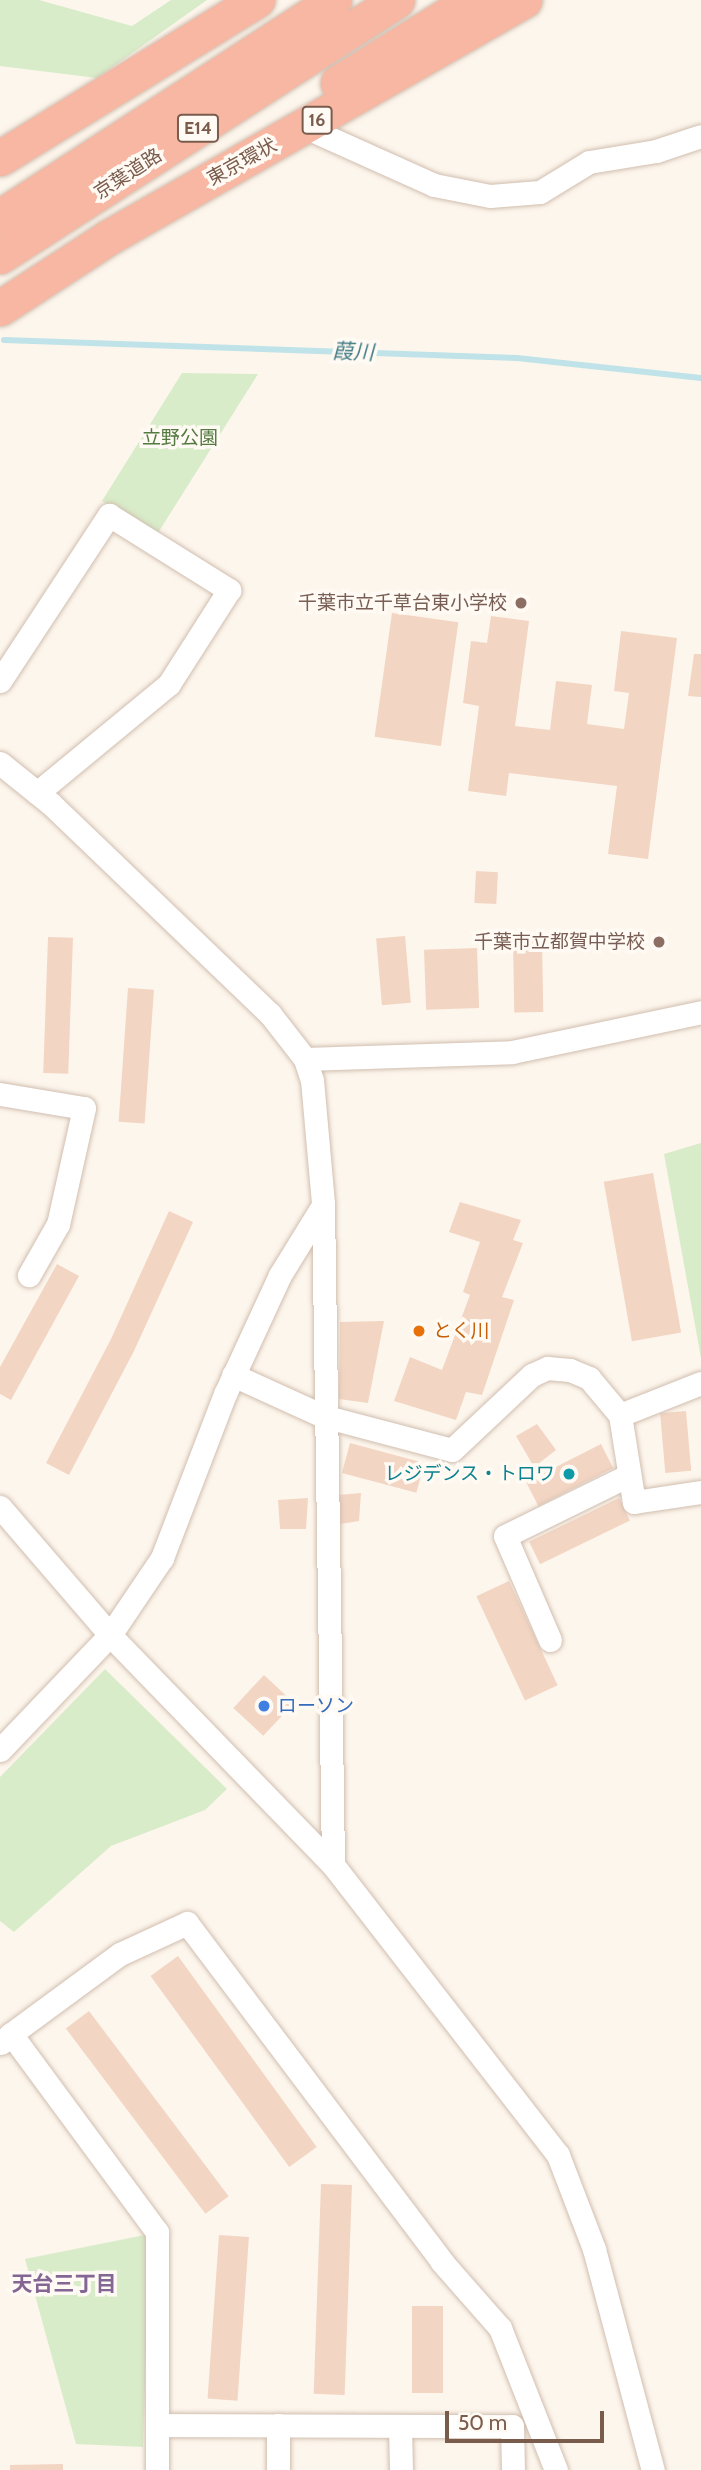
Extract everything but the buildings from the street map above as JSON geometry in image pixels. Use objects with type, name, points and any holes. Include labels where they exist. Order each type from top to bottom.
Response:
[{"type":"highway","points":[[0,158],[257,0]]},
{"type":"highway","name":"京葉道路","points":[[0,217],[334,0]]},
{"type":"highway","name":"京葉道路","points":[[0,256],[397,0]]},
{"type":"highway","name":"東京環状","points":[[0,308],[108,237],[524,0]]},
{"type":"highway","points":[[108,237],[296,109],[463,5]]},
{"type":"street","points":[[305,127],[434,185],[490,196],[540,192],[589,162],[656,151],[701,136]]},
{"type":"street","points":[[0,681],[109,515],[229,590],[169,684],[37,793]]},
{"type":"street","points":[[0,763],[37,793],[270,1014],[305,1059],[318,1105],[323,1205],[323,1416],[333,1866]]},
{"type":"street","points":[[305,1059],[512,1052],[701,1012]]},
{"type":"street","points":[[0,1094],[84,1108],[58,1224],[29,1275]]},
{"type":"street","points":[[0,1750],[110,1635],[162,1558],[182,1494],[233,1375],[280,1275],[323,1205]]},
{"type":"street","points":[[233,1375],[323,1416],[453,1450],[532,1375],[547,1368],[589,1378],[620,1415],[627,1476],[634,1503],[701,1492]]},
{"type":"street","points":[[620,1415],[701,1383]]},
{"type":"street","points":[[550,1640],[505,1536],[627,1476]]},
{"type":"street","points":[[0,1507],[110,1635],[333,1866],[558,2155],[594,2249],[653,2470]]},
{"type":"street","points":[[157,2470],[157,2232],[6,2039],[120,1954],[187,1923],[442,2262],[500,2328],[556,2470]]},
{"type":"street","points":[[158,2425],[512,2426],[513,2470]]},
{"type":"street","points":[[278,2426],[278,2470]]},
{"type":"street","points":[[400,2426],[401,2470]]},
{"type":"green space","points":[[0,0],[39,0],[132,26],[171,0],[207,0],[97,78],[0,66]]},
{"type":"green space","name":"立野公園","points":[[182,373],[258,374],[156,536],[102,501]]},
{"type":"green space","points":[[701,1143],[701,1358],[664,1154]]},
{"type":"green space","points":[[105,1669],[227,1789],[205,1810],[111,1846],[14,1932],[0,1921],[0,1777]]},
{"type":"green space","points":[[145,2235],[149,2253],[143,2447],[76,2444],[25,2259]]},
{"type":"waterway","name":"葭川","points":[[4,340],[517,358],[701,378]]},
{"type":"place","name":"千葉市立千草台東小学校","points":[[521,603]]},
{"type":"place","name":"千葉市立都賀中学校","points":[[659,942]]},
{"type":"place","name":"とく川","points":[[419,1331]]},
{"type":"place","name":"レジデンス・トロワ","points":[[569,1474]]},
{"type":"place","name":"ローソン","points":[[264,1706]]},
{"type":"district","name":"天台三丁目","points":[[64,2284]]}]
